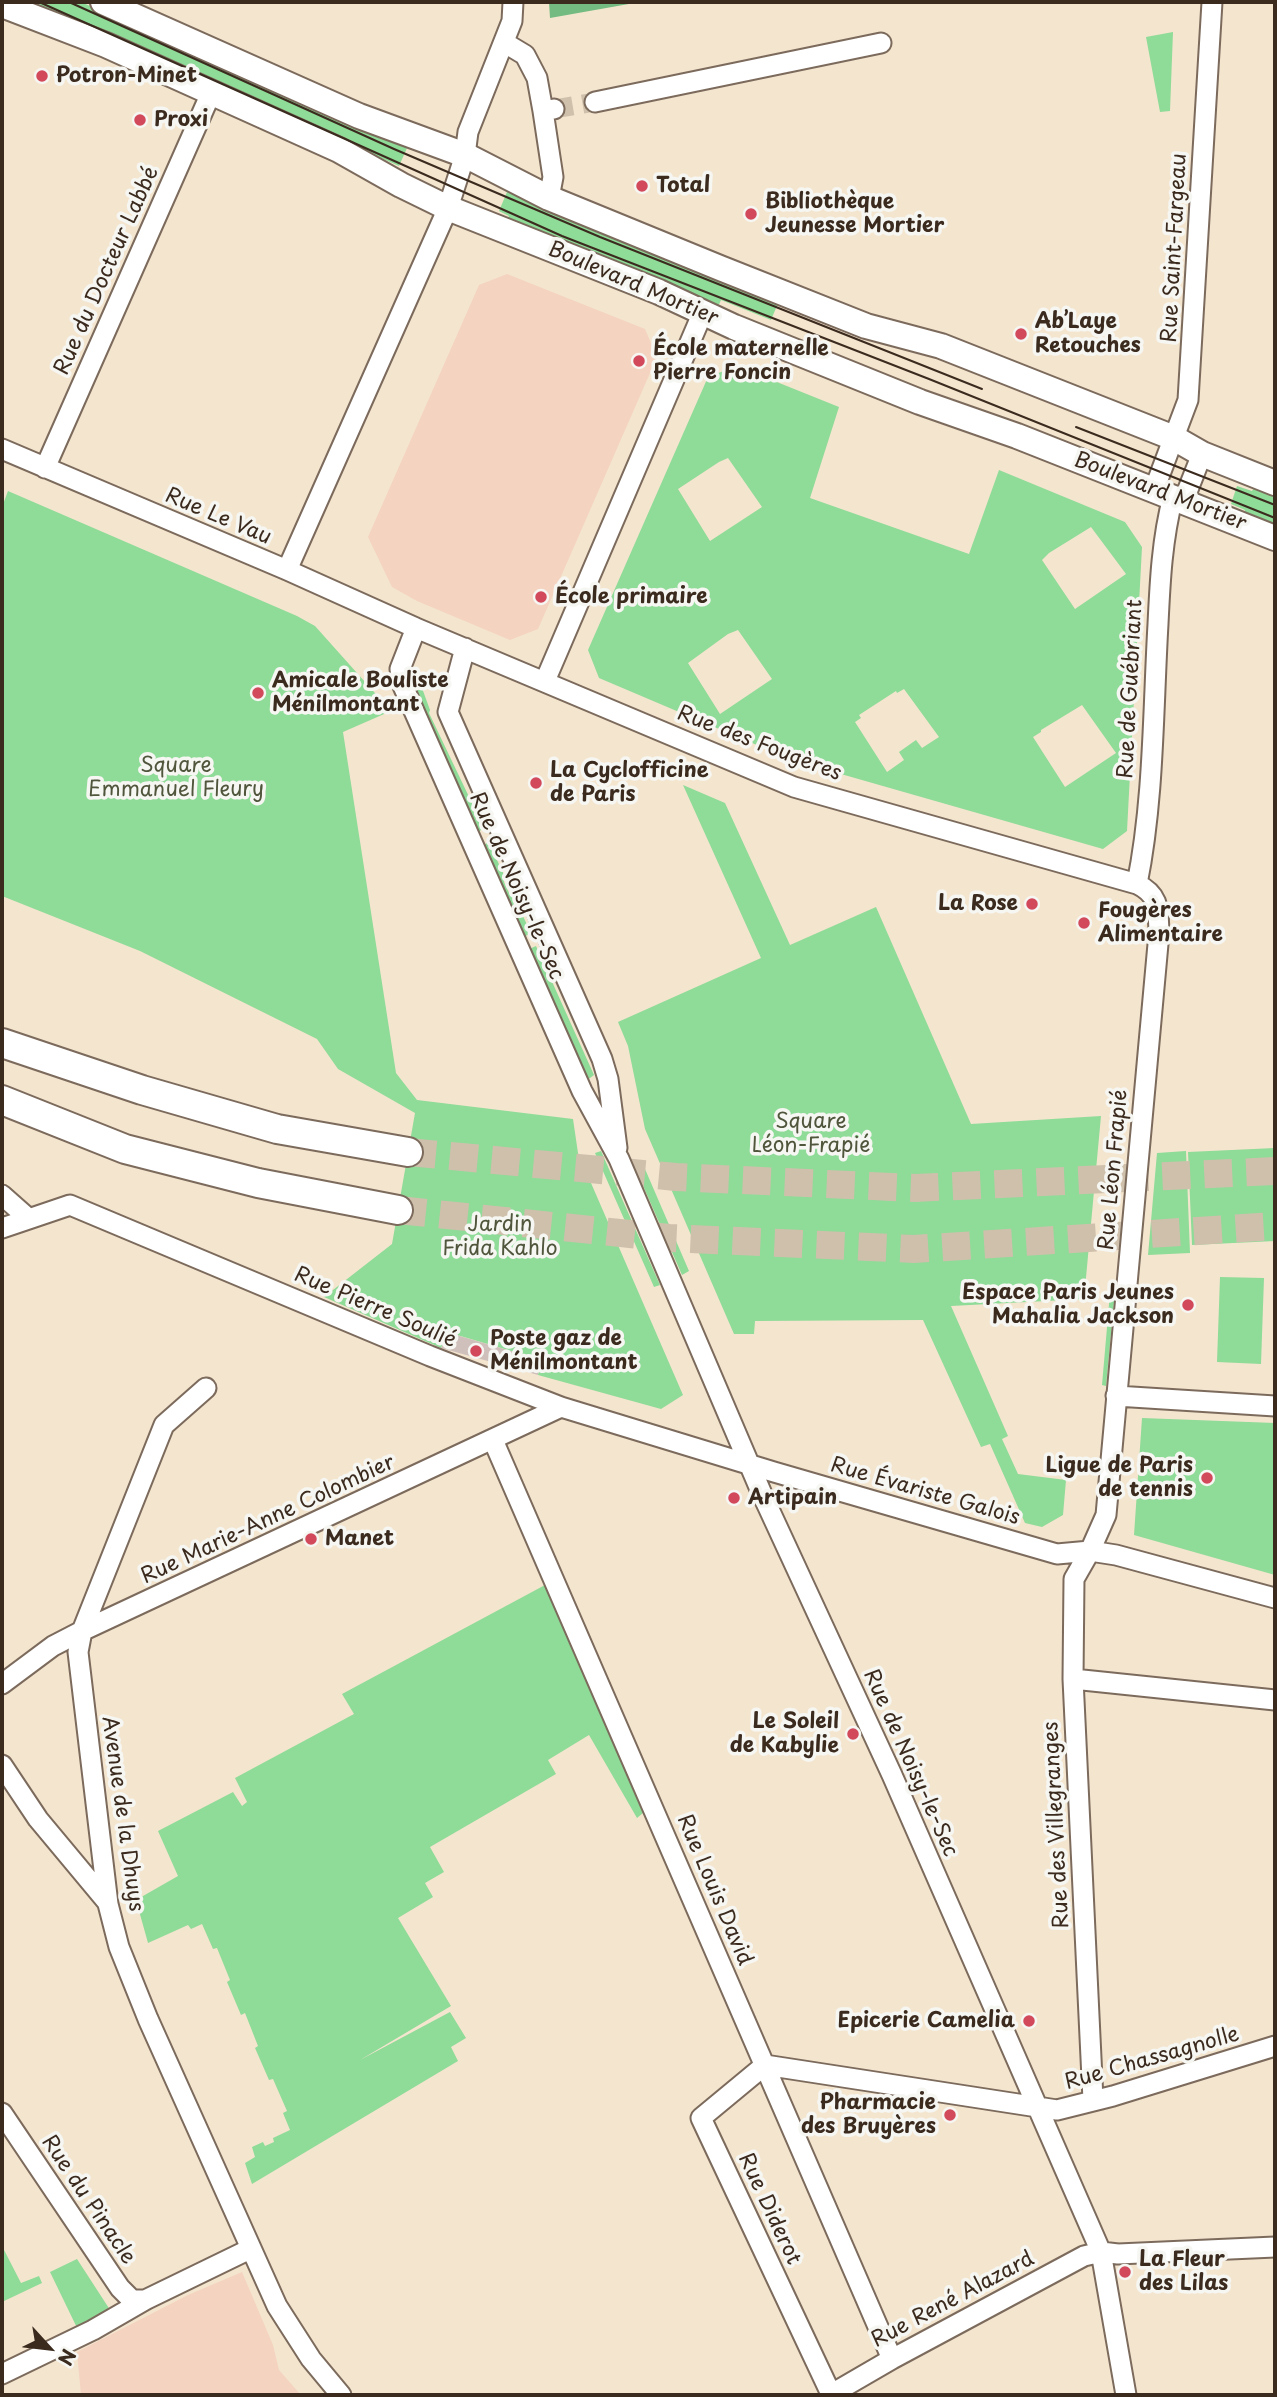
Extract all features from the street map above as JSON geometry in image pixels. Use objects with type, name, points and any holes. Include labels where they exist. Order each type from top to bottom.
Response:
[{"type":"highway","points":[[2,1043],[142,1090],[277,1129],[408,1152]]},
{"type":"highway","points":[[2,1100],[125,1149],[258,1183],[398,1210]]},
{"type":"main road","points":[[103,2],[359,116],[465,155],[549,198],[866,327],[951,350],[1174,438],[1202,454],[1275,483]]},
{"type":"main road","name":"Boulevard Mortier","points":[[2,5],[106,45],[338,150],[448,208],[659,292],[920,402],[1017,436],[1275,538]]},
{"type":"street","name":"Rue Saint-Fargeau","points":[[1170,496],[1174,438],[1188,400],[1212,2]]},
{"type":"street","points":[[286,570],[448,208],[465,155],[468,132],[505,43],[512,21],[513,4]]},
{"type":"street","points":[[505,43],[525,55],[549,110],[552,177],[549,198]]},
{"type":"street","points":[[595,102],[881,43]]},
{"type":"street","name":"Rue du Docteur Labbé","points":[[45,468],[211,93]]},
{"type":"street","points":[[545,681],[704,312]]},
{"type":"street","name":"Rue Le Vau","points":[[2,449],[416,628]]},
{"type":"street","name":"Rue de Guébriant","points":[[1137,884],[1147,813],[1160,584],[1170,496],[1202,454]]},
{"type":"street","name":"Rue des Fougères","points":[[416,628],[794,787],[1137,884]]},
{"type":"street","name":"Rue de Noisy-le-Sec","points":[[416,628],[400,669],[400,680],[582,1091],[619,1159],[750,1464],[898,1788],[1101,2252],[1126,2395]]},
{"type":"street","name":"Rue de Noisy-le-Sec","points":[[465,648],[448,712],[602,1059],[608,1079],[619,1159]]},
{"type":"street","name":"Rue Léon Frapié","points":[[1090,1551],[1105,1515],[1159,933],[1157,904],[1151,892],[1137,884]]},
{"type":"street","points":[[2,1195],[28,1218]]},
{"type":"street","name":"Rue Pierre Soulié","points":[[2,1228],[70,1205],[430,1356],[561,1407],[750,1464]]},
{"type":"street","name":"Avenue de la Dhuys","points":[[206,1388],[164,1425],[82,1631],[78,1651],[108,1904],[120,1947],[148,2019],[277,2306],[293,2332],[341,2395]]},
{"type":"street","points":[[1116,1396],[1275,1406]]},
{"type":"street","name":"Rue Marie-Anne Colombier","points":[[2,1684],[53,1646],[82,1631],[561,1407]]},
{"type":"street","name":"Rue Louis David","points":[[493,1440],[892,2358]]},
{"type":"street","name":"Rue Évariste Galois","points":[[750,1464],[1057,1554],[1090,1551],[1116,1555],[1275,1598]]},
{"type":"street","name":"Rue des Villegranges","points":[[1090,1551],[1074,1579],[1073,1679],[1093,2100]]},
{"type":"street","points":[[1073,1679],[1275,1700]]},
{"type":"street","points":[[2,1765],[38,1819],[108,1904]]},
{"type":"street","name":"Rue Chassagnolle","points":[[765,2065],[1057,2110],[1275,2046]]},
{"type":"street","name":"Rue Diderot","points":[[765,2065],[701,2118],[831,2395]]},
{"type":"street","name":"Rue du Pinacle","points":[[2,2113],[120,2288],[132,2300],[145,2300]]},
{"type":"street","points":[[1101,2252],[1118,2254],[1275,2247]]},
{"type":"street","points":[[2,2374],[250,2249]]},
{"type":"street","name":"Rue René Alazard","points":[[831,2395],[892,2358],[1084,2256],[1101,2252]]},
{"type":"shaded area","points":[[507,274],[645,329],[657,357],[538,629],[510,640],[417,601],[392,587],[368,537],[479,285]]},
{"type":"shaded area","points":[[446,1332],[542,1360],[538,1375],[441,1348]]},
{"type":"shaded area","points":[[242,2272],[273,2345],[279,2370],[301,2395],[81,2395],[77,2352],[188,2295]]},
{"type":"green space","points":[[41,2],[81,2],[407,148],[399,166],[39,5]]},
{"type":"green space","points":[[549,2],[640,2],[550,18]]},
{"type":"green space","points":[[1173,32],[1170,111],[1160,112],[1146,37]]},
{"type":"green space","points":[[507,192],[779,301],[771,320],[721,300],[717,309],[506,221],[509,216],[499,211]]},
{"type":"green space","points":[[737,366],[839,407],[810,498],[969,554],[999,470],[1125,522],[1142,547],[1127,831],[1103,849],[792,760],[599,678],[588,650],[708,377]],"holes":[[[728,458],[762,507],[710,541],[678,489]],[[1091,527],[1126,574],[1075,609],[1042,560]],[[738,630],[772,679],[720,714],[688,663],[728,634]],[[904,689],[939,737],[922,748],[916,740],[899,752],[904,760],[887,772],[855,722],[861,718],[859,715],[896,691],[897,693]],[[1082,705],[1116,753],[1065,787],[1033,737]]]},
{"type":"green space","points":[[1237,486],[1252,491],[1255,486],[1275,494],[1275,528],[1243,515],[1245,510],[1231,504]]},
{"type":"green space","name":"Square Emmanuel Fleury","points":[[8,491],[315,626],[391,711],[343,732],[396,1073],[417,1100],[573,1119],[578,1153],[683,1395],[661,1409],[538,1375],[542,1360],[447,1332],[441,1348],[324,1297],[392,1244],[415,1113],[338,1069],[317,1039],[140,951],[2,896],[2,507]]},
{"type":"green space","points":[[406,673],[418,677],[429,713],[482,824],[481,830],[475,835]]},
{"type":"green space","name":"Square Léon-Frapié","points":[[683,785],[725,803],[790,945],[876,907],[971,1124],[1101,1116],[1084,1299],[951,1306],[1008,1436],[1002,1439],[1018,1474],[1066,1480],[1063,1515],[1042,1527],[1025,1523],[990,1444],[981,1447],[923,1320],[755,1321],[754,1334],[734,1334],[645,1129],[628,1046],[618,1022],[761,958]]},
{"type":"green space","points":[[487,843],[505,877],[504,882],[509,893],[513,895],[531,933],[522,938],[481,847]]},
{"type":"green space","points":[[536,946],[594,1075],[586,1081],[527,950]]},
{"type":"green space","points":[[1275,1148],[1275,1241],[1192,1245],[1188,1152]]},
{"type":"green space","points":[[601,1151],[660,1285],[654,1287],[595,1153]]},
{"type":"green space","points":[[1186,1151],[1190,1253],[1148,1255],[1157,1153]]},
{"type":"green space","points":[[642,1162],[689,1271],[682,1275],[634,1165]]},
{"type":"green space","points":[[1220,1277],[1264,1278],[1261,1364],[1217,1362]]},
{"type":"green space","points":[[1111,1281],[1116,1281],[1106,1386],[1102,1385]]},
{"type":"green space","name":"Ligue de Paris de tennis","points":[[1142,1418],[1275,1423],[1275,1575],[1134,1535]]},
{"type":"green space","points":[[545,1585],[643,1813],[637,1818],[589,1735],[548,1760],[556,1774],[430,1847],[444,1872],[425,1883],[433,1897],[398,1918],[451,2006],[360,2060],[450,2012],[466,2038],[451,2047],[458,2061],[252,2184],[245,2163],[255,2157],[252,2147],[263,2142],[265,2146],[274,2142],[273,2138],[290,2130],[283,2113],[287,2111],[255,2048],[258,2046],[245,2013],[241,2015],[227,1982],[230,1980],[217,1948],[213,1949],[202,1924],[191,1929],[188,1925],[148,1943],[136,1900],[178,1876],[158,1831],[233,1792],[242,1806],[247,1802],[235,1778],[354,1714],[342,1694]]},
{"type":"green space","points":[[2,2246],[21,2283],[39,2276],[42,2283],[2,2302]]},
{"type":"green space","points":[[77,2259],[114,2316],[80,2334],[50,2272]]},
{"type":"tunnel","points":[[554,109],[595,102]]},
{"type":"tunnel","points":[[408,1152],[676,1177],[915,1188],[1275,1171]]},
{"type":"tunnel","points":[[398,1210],[669,1238],[914,1249],[1275,1226]]},
{"type":"tram line","points":[[39,2],[562,236],[1275,518]]},
{"type":"tram line","points":[[69,2],[394,149],[600,237],[982,389]]},
{"type":"tram line","points":[[1076,427],[1275,505]]},
{"type":"place","name":"Potron-Minet","points":[[42,76]]},
{"type":"place","name":"Proxi","points":[[140,120]]},
{"type":"place","name":"Total","points":[[642,186]]},
{"type":"place","name":"Bibliothèque Jeunesse Mortier","points":[[751,214]]},
{"type":"place","name":"Ab’Laye Retouches","points":[[1021,334]]},
{"type":"place","name":"École maternelle Pierre Foncin","points":[[639,361]]},
{"type":"place","name":"École primaire","points":[[541,597]]},
{"type":"place","name":"Amicale Bouliste Ménilmontant","points":[[258,693]]},
{"type":"place","name":"La Cyclofficine de Paris","points":[[536,783]]},
{"type":"place","name":"La Rose","points":[[1032,904]]},
{"type":"place","name":"Fougères Alimentaire","points":[[1084,923]]},
{"type":"place","name":"Espace Paris Jeunes Mahalia Jackson","points":[[1188,1305]]},
{"type":"place","name":"Poste gaz de Ménilmontant","points":[[476,1351]]},
{"type":"place","name":"Ligue de Paris de tennis","points":[[1207,1478]]},
{"type":"place","name":"Artipain","points":[[734,1498]]},
{"type":"place","name":"Manet","points":[[311,1539]]},
{"type":"place","name":"Le Soleil de Kabylie","points":[[853,1734]]},
{"type":"place","name":"Epicerie Camelia","points":[[1029,2021]]},
{"type":"place","name":"Pharmacie des Bruyères","points":[[950,2115]]},
{"type":"place","name":"La Fleur des Lilas","points":[[1125,2272]]},
{"type":"park label","name":"Jardin Frida Kahlo","points":[[500,1237]]}]
